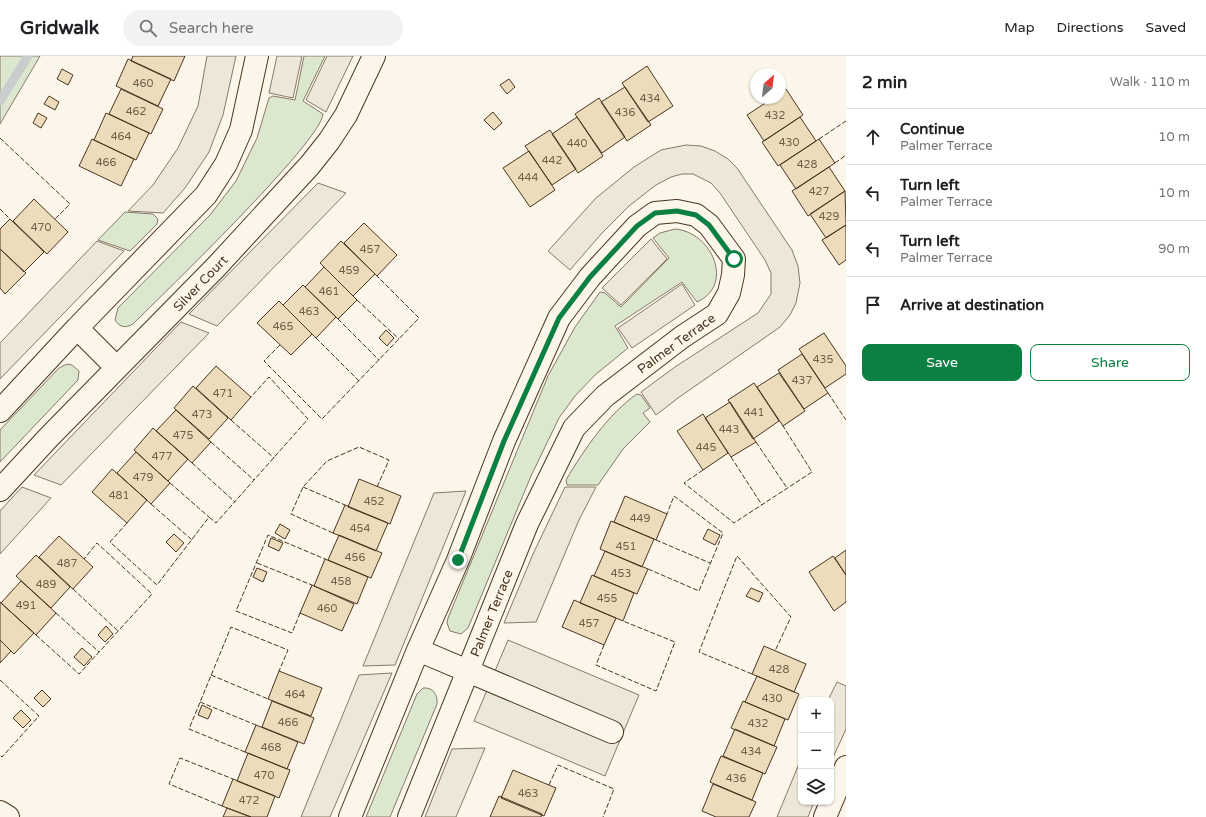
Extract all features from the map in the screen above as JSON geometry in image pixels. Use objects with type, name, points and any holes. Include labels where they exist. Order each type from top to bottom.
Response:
[{"type":"street","points":[[0,411],[77,328],[181,223],[206,195],[226,164],[241,130],[257,56]]},
{"type":"street","name":"Silver Court","points":[[0,490],[49,437],[216,268],[310,165],[330,140],[346,114],[374,56]]},
{"type":"street","name":"Palmer Terrace","points":[[350,817],[418,650],[458,560],[504,441],[559,318],[590,277],[637,226],[655,213],[677,211],[696,215],[709,225],[734,259],[730,293],[717,314],[682,337],[605,396],[574,428],[527,524],[409,817]]},
{"type":"street","points":[[77,328],[117,368]]},
{"type":"street","points":[[418,650],[612,732]]},
{"type":"street","points":[[826,817],[846,767]]},
{"type":"street","points":[[0,812],[8,817]]},
{"type":"green space","points":[[0,56],[40,56],[0,124]]},
{"type":"green space","points":[[304,56],[325,56],[303,101],[323,114],[315,130],[297,154],[270,185],[133,324],[126,327],[119,325],[115,320],[118,308],[210,215],[236,181],[257,138],[269,98],[273,96],[295,100]]},
{"type":"green space","points":[[125,212],[153,214],[158,219],[157,224],[130,251],[98,240]]},
{"type":"green space","points":[[675,229],[688,232],[699,239],[708,249],[714,260],[716,272],[715,284],[708,294],[697,302],[682,282],[615,326],[628,348],[595,375],[575,396],[559,418],[531,476],[468,628],[461,634],[450,631],[447,623],[448,618],[548,376],[575,327],[600,292],[605,293],[621,307],[669,258],[653,238],[660,233]]},
{"type":"green space","points":[[67,364],[72,365],[79,371],[78,380],[0,462],[0,430],[59,368]]},
{"type":"green space","points":[[637,394],[641,395],[650,408],[643,413],[650,422],[623,449],[598,485],[567,485],[566,480],[597,433],[616,411]]},
{"type":"green space","points":[[423,688],[430,689],[434,692],[437,698],[437,704],[390,817],[366,817],[417,694]]},
{"type":"shaded area","points":[[207,56],[236,56],[223,115],[209,152],[185,188],[163,213],[128,211],[153,185],[178,148],[198,106]]},
{"type":"shaded area","points":[[277,56],[302,56],[293,98],[269,93]]},
{"type":"shaded area","points":[[327,56],[353,56],[326,112],[306,100]]},
{"type":"shaded area","points":[[686,145],[701,146],[715,151],[728,159],[737,168],[792,250],[798,266],[800,283],[796,303],[790,315],[780,327],[656,415],[641,392],[675,367],[758,313],[771,294],[771,273],[765,260],[720,193],[711,183],[693,174],[682,174],[671,177],[656,185],[629,206],[602,233],[570,270],[548,251],[596,198],[634,167],[661,150]]},
{"type":"shaded area","points":[[318,183],[346,193],[217,326],[189,314]]},
{"type":"shaded area","points":[[651,239],[667,259],[621,305],[602,288]]},
{"type":"shaded area","points":[[97,241],[124,251],[0,379],[0,343]]},
{"type":"shaded area","points":[[682,284],[695,305],[632,348],[618,328]]},
{"type":"shaded area","points":[[181,322],[209,333],[61,485],[34,475]]},
{"type":"shaded area","points":[[22,487],[51,498],[0,554],[0,511]]},
{"type":"shaded area","points":[[565,487],[596,487],[579,520],[536,622],[504,623],[533,554]]},
{"type":"shaded area","points":[[466,491],[395,665],[363,666],[434,493]]},
{"type":"shaded area","points":[[508,640],[639,695],[605,776],[474,721]]},
{"type":"shaded area","points":[[392,673],[330,817],[301,817],[359,675]]},
{"type":"shaded area","points":[[837,682],[846,686],[846,729],[834,755],[834,697],[830,697]]},
{"type":"shaded area","points":[[485,748],[456,817],[425,817],[452,749]]},
{"type":"shaded area","points":[[798,766],[798,805],[813,805],[808,817],[777,817]]},
{"type":"building","points":[[133,56],[185,56],[174,81],[131,61]]},
{"type":"building","points":[[128,59],[171,79],[158,106],[116,86]]},
{"type":"building","points":[[647,66],[673,106],[648,122],[622,83]]},
{"type":"building","points":[[62,69],[73,75],[68,85],[57,79]]},
{"type":"building","points":[[509,79],[515,87],[507,94],[500,85]]},
{"type":"building","points":[[625,87],[651,125],[627,141],[601,102]]},
{"type":"building","points":[[121,89],[163,109],[151,134],[109,114]]},
{"type":"building","points":[[786,89],[803,115],[764,141],[747,115],[764,104],[786,104]]},
{"type":"building","points":[[49,96],[59,102],[55,110],[44,104]]},
{"type":"building","points":[[599,98],[625,137],[602,153],[575,114]]},
{"type":"building","points":[[493,112],[502,123],[494,130],[484,120]]},
{"type":"building","points":[[38,113],[47,118],[41,128],[33,123]]},
{"type":"building","points":[[106,113],[149,133],[136,160],[94,140]]},
{"type":"building","points":[[577,117],[603,156],[578,173],[552,134]]},
{"type":"building","points":[[800,117],[816,141],[778,166],[762,142]]},
{"type":"building","points":[[550,130],[576,169],[552,185],[525,146]]},
{"type":"building","points":[[92,139],[134,159],[121,186],[79,166]]},
{"type":"building","points":[[819,139],[835,163],[796,189],[780,165]]},
{"type":"building","points":[[529,151],[555,190],[530,207],[503,168]]},
{"type":"building","points":[[829,167],[845,191],[808,216],[792,191]]},
{"type":"building","points":[[845,191],[846,225],[826,238],[810,214]]},
{"type":"building","points":[[34,199],[68,232],[47,254],[13,221]]},
{"type":"building","points":[[10,219],[44,252],[24,272],[0,249],[0,229]]},
{"type":"building","points":[[364,223],[397,255],[377,276],[344,243]]},
{"type":"building","points":[[846,225],[846,260],[839,265],[822,240]]},
{"type":"building","points":[[341,241],[375,274],[353,296],[320,263]]},
{"type":"building","points":[[0,249],[26,273],[5,294],[0,288]]},
{"type":"building","points":[[324,267],[357,300],[338,319],[305,287]]},
{"type":"building","points":[[303,285],[336,317],[316,338],[283,305]]},
{"type":"building","points":[[279,301],[312,334],[291,355],[257,323]]},
{"type":"building","points":[[386,330],[394,338],[387,346],[379,338]]},
{"type":"building","points":[[824,333],[846,366],[846,374],[825,388],[799,349]]},
{"type":"building","points":[[802,354],[828,393],[804,409],[778,370]]},
{"type":"building","points":[[216,366],[251,397],[231,420],[196,388]]},
{"type":"building","points":[[779,373],[805,411],[783,426],[757,387]]},
{"type":"building","points":[[754,383],[779,421],[753,439],[728,400]]},
{"type":"building","points":[[193,386],[228,418],[209,439],[174,408]]},
{"type":"building","points":[[730,402],[756,442],[731,457],[705,418]]},
{"type":"building","points":[[176,410],[211,442],[192,463],[156,431]]},
{"type":"building","points":[[703,414],[728,453],[703,470],[677,431]]},
{"type":"building","points":[[153,428],[188,459],[168,481],[134,450]]},
{"type":"building","points":[[136,452],[170,483],[151,504],[117,473]]},
{"type":"building","points":[[112,469],[147,500],[127,523],[92,492]]},
{"type":"building","points":[[359,479],[401,496],[390,524],[348,507]]},
{"type":"building","points":[[625,496],[667,514],[656,540],[614,522]]},
{"type":"building","points":[[345,505],[388,523],[376,551],[333,533]]},
{"type":"building","points":[[611,521],[654,539],[642,567],[600,549]]},
{"type":"building","points":[[280,524],[290,530],[285,539],[275,533]]},
{"type":"building","points":[[708,529],[720,535],[715,545],[703,539]]},
{"type":"building","points":[[174,534],[184,543],[176,552],[166,542]]},
{"type":"building","points":[[339,535],[382,553],[371,578],[328,560]]},
{"type":"building","points":[[59,536],[93,567],[73,589],[39,557]]},
{"type":"building","points":[[271,538],[283,543],[279,551],[268,546]]},
{"type":"building","points":[[846,550],[846,575],[835,558]]},
{"type":"building","points":[[605,551],[648,569],[637,594],[594,576]]},
{"type":"building","points":[[36,555],[70,587],[51,608],[16,576]]},
{"type":"building","points":[[833,556],[846,575],[846,602],[834,611],[809,572]]},
{"type":"building","points":[[325,559],[368,577],[357,604],[314,586]]},
{"type":"building","points":[[257,568],[267,572],[263,582],[253,577]]},
{"type":"building","points":[[592,575],[634,593],[623,621],[580,603]]},
{"type":"building","points":[[21,581],[56,613],[36,635],[1,603]]},
{"type":"building","points":[[312,585],[354,604],[342,631],[300,613]]},
{"type":"building","points":[[751,588],[763,593],[759,602],[746,596]]},
{"type":"building","points":[[574,600],[616,618],[604,645],[562,627]]},
{"type":"building","points":[[0,602],[34,633],[14,654],[0,640]]},
{"type":"building","points":[[106,626],[113,634],[105,642],[98,635]]},
{"type":"building","points":[[0,640],[11,651],[0,663]]},
{"type":"building","points":[[764,646],[806,664],[794,692],[752,674]]},
{"type":"building","points":[[82,648],[92,657],[84,666],[74,657]]},
{"type":"building","points":[[279,671],[322,688],[311,716],[268,699]]},
{"type":"building","points":[[757,676],[799,694],[788,720],[745,702]]},
{"type":"building","points":[[42,690],[51,699],[43,707],[34,698]]},
{"type":"building","points":[[272,701],[314,718],[304,744],[262,727]]},
{"type":"building","points":[[743,701],[785,719],[774,746],[731,728]]},
{"type":"building","points":[[202,705],[212,710],[208,719],[198,715]]},
{"type":"building","points":[[21,710],[31,720],[23,728],[13,718]]},
{"type":"building","points":[[256,725],[298,742],[287,769],[245,752]]},
{"type":"building","points":[[735,729],[777,747],[765,774],[723,756]]},
{"type":"building","points":[[248,753],[290,770],[279,798],[237,781]]},
{"type":"building","points":[[721,756],[763,773],[752,800],[710,782]]},
{"type":"building","points":[[513,770],[556,788],[544,816],[501,798]]},
{"type":"building","points":[[233,779],[275,796],[267,817],[251,817],[222,806]]},
{"type":"building","points":[[713,784],[756,802],[749,817],[716,817],[702,811]]},
{"type":"building","points":[[499,796],[542,814],[541,817],[490,817]]},
{"type":"building","points":[[227,808],[251,817],[223,817]]},
{"type":"waterway","points":[[0,101],[28,56]]},
{"type":"fence","points":[[819,139],[846,121]]},
{"type":"fence","points":[[0,138],[70,204],[55,219]]},
{"type":"fence","points":[[835,163],[846,155]]},
{"type":"fence","points":[[0,209],[10,219]]},
{"type":"fence","points":[[280,345],[264,361],[322,419],[419,318],[377,276]]},
{"type":"fence","points":[[357,300],[399,339]]},
{"type":"fence","points":[[338,319],[379,360]]},
{"type":"fence","points":[[316,338],[359,381]]},
{"type":"fence","points":[[127,523],[110,542],[157,585],[209,517],[216,523],[308,419],[269,377],[251,397]]},
{"type":"fence","points":[[828,393],[846,420]]},
{"type":"fence","points":[[231,420],[274,458]]},
{"type":"fence","points":[[703,470],[684,483],[734,523],[812,472],[783,426]]},
{"type":"fence","points":[[211,442],[254,480]]},
{"type":"fence","points":[[756,442],[787,488]]},
{"type":"fence","points":[[333,533],[291,514],[303,487],[327,461],[359,447],[389,460],[377,487]]},
{"type":"fence","points":[[731,457],[762,505]]},
{"type":"fence","points":[[192,463],[235,502]]},
{"type":"fence","points":[[170,483],[209,517]]},
{"type":"fence","points":[[303,487],[345,505]]},
{"type":"fence","points":[[648,569],[699,591],[723,533],[674,496],[667,514]]},
{"type":"fence","points":[[151,504],[192,540]]},
{"type":"fence","points":[[300,613],[292,633],[236,611],[268,535],[325,559]]},
{"type":"fence","points":[[656,540],[710,563]]},
{"type":"fence","points":[[36,635],[79,674],[152,594],[97,543],[84,559]]},
{"type":"fence","points":[[752,674],[699,652],[737,556],[791,617],[775,651]]},
{"type":"fence","points":[[257,563],[312,585]]},
{"type":"fence","points":[[73,589],[118,631]]},
{"type":"fence","points":[[56,613],[99,652]]},
{"type":"fence","points":[[604,645],[596,665],[656,691],[675,642],[623,621]]},
{"type":"fence","points":[[245,752],[189,729],[231,627],[288,650],[279,671]]},
{"type":"fence","points":[[211,675],[268,699]]},
{"type":"fence","points":[[0,680],[39,716],[2,757],[0,755]]},
{"type":"fence","points":[[200,702],[256,725]]},
{"type":"fence","points":[[222,806],[169,784],[180,758],[233,779]]},
{"type":"fence","points":[[549,785],[558,765],[614,789],[603,817]]},
{"type":"route","points":[[458,560],[504,441],[559,318],[590,277],[637,226],[655,213],[677,211],[696,215],[709,225],[734,259]]}]
